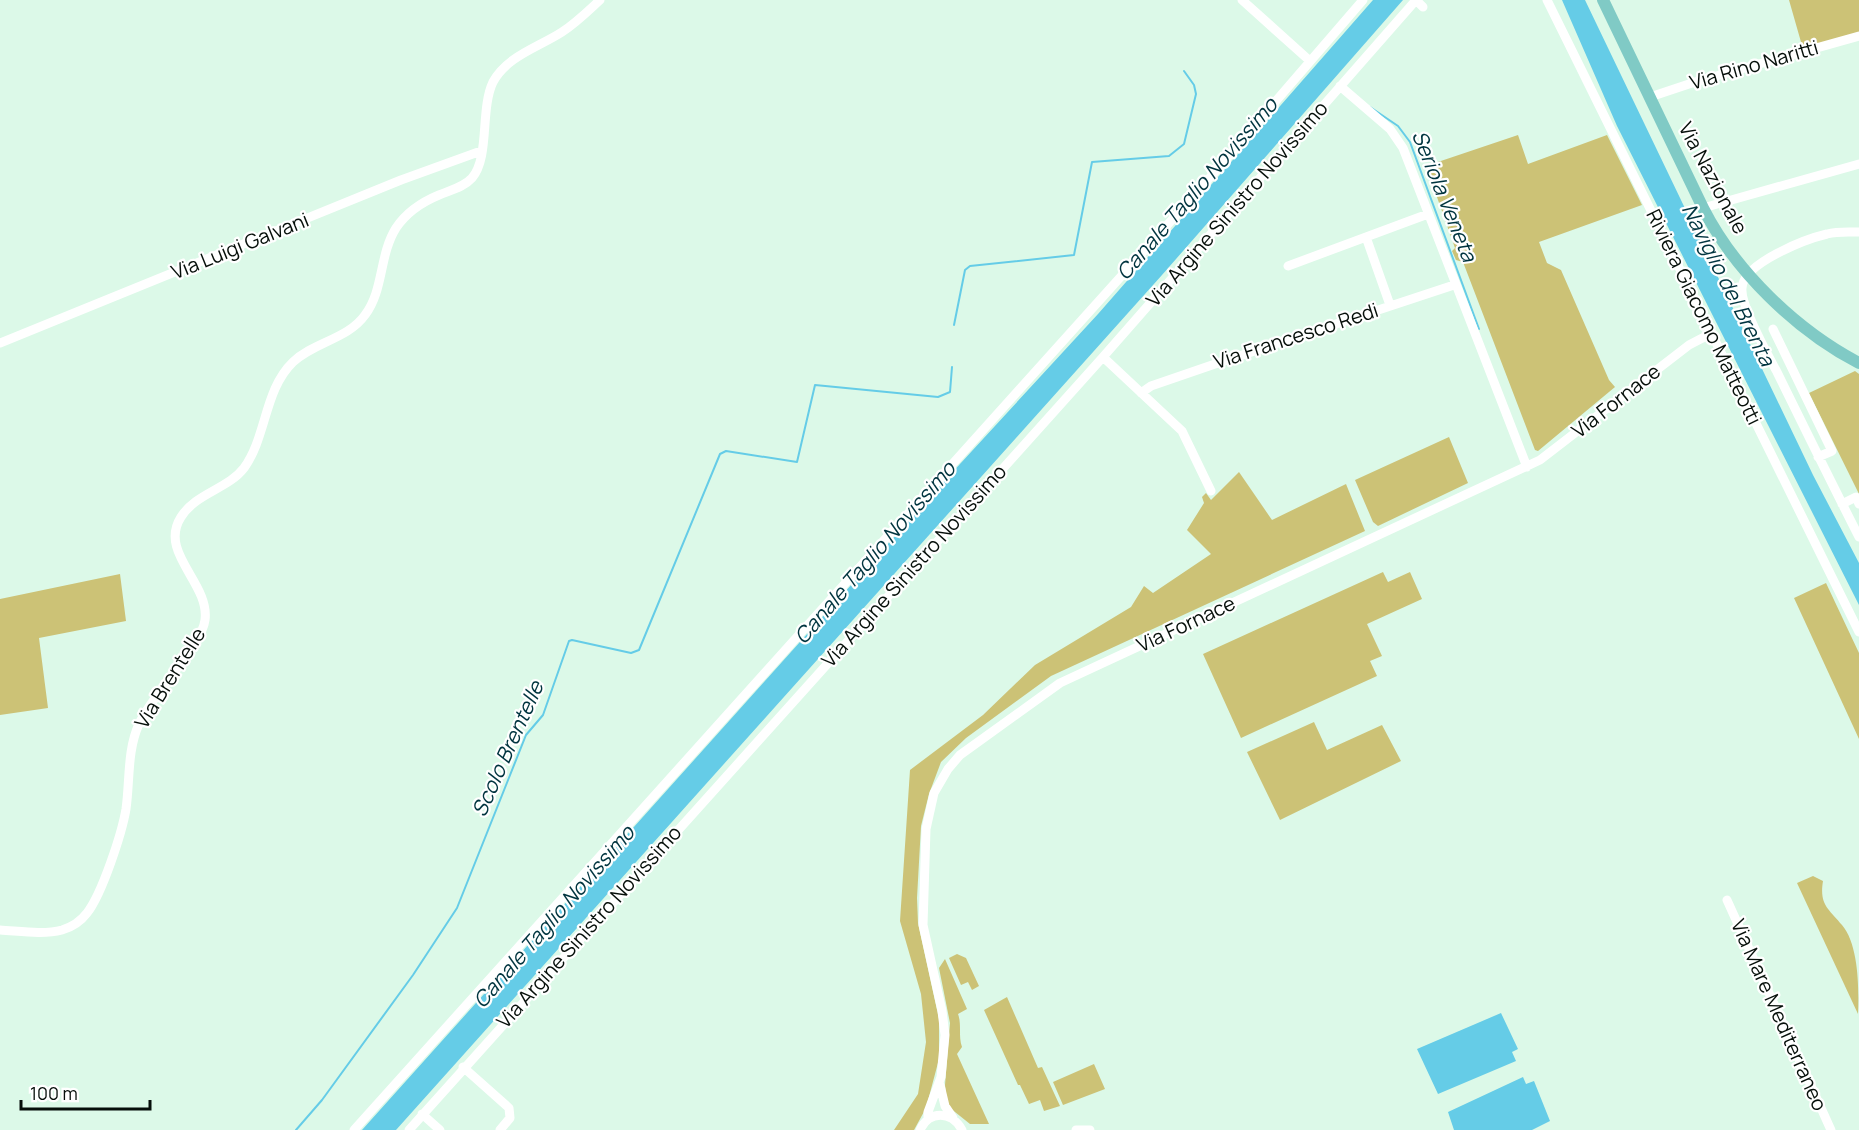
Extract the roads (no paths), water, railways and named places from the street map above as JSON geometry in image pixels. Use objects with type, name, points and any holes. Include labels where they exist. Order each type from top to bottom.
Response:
[{"type":"main road","name":"Via Nazionale","points":[[1603,0],[1703,208],[1721,240],[1748,273],[1811,333],[1859,363]]},
{"type":"street","name":"Via Brentelle","points":[[0,930],[58,931],[76,924],[89,910],[100,890],[125,815],[132,746],[138,725],[165,683],[195,643],[205,624],[202,596],[176,547],[175,532],[180,519],[196,502],[242,470],[284,372],[303,354],[349,331],[362,320],[374,298],[389,242],[398,226],[422,203],[471,180],[478,167],[489,94],[499,73],[516,58],[564,31],[600,0]]},
{"type":"street","points":[[1242,0],[1310,61]]},
{"type":"street","points":[[354,1130],[1200,189],[1363,0]]},
{"type":"street","name":"Riviera Giacomo Matteotti","points":[[1547,1],[1859,632]]},
{"type":"street","name":"Via Argine Sinistro Novissimo","points":[[409,1130],[463,1067],[1103,357],[1340,86],[1419,2]]},
{"type":"street","name":"Via Rino Naritti","points":[[1650,97],[1713,76],[1859,36]]},
{"type":"street","points":[[1340,86],[1395,134],[1407,156],[1454,285],[1527,467]]},
{"type":"street","name":"Via Luigi Galvani","points":[[0,343],[401,180],[481,151]]},
{"type":"street","points":[[1703,208],[1859,164]]},
{"type":"street","points":[[1288,266],[1428,214]]},
{"type":"street","points":[[1859,232],[1828,233],[1805,241],[1748,273],[1742,291],[1766,351],[1859,537]]},
{"type":"street","points":[[1365,237],[1390,305]]},
{"type":"street","name":"Via Francesco Redi","points":[[1141,393],[1150,386],[1215,363],[1454,285]]},
{"type":"street","points":[[1773,329],[1832,451],[1818,457]]},
{"type":"street","name":"Via Fornace","points":[[920,1130],[928,1119],[928,1112],[940,1085],[944,1056],[944,1023],[926,941],[922,907],[929,810],[938,784],[954,762],[967,749],[1060,682],[1540,460],[1689,345],[1712,333]]},
{"type":"street","points":[[1766,351],[1780,345]]},
{"type":"street","points":[[1103,357],[1182,431],[1211,491]]},
{"type":"street","points":[[1788,395],[1801,388]]},
{"type":"street","points":[[1842,504],[1856,497],[1859,504]]},
{"type":"street","name":"Via Mare Mediterraneo","points":[[1727,900],[1831,1130]]},
{"type":"street","points":[[463,1067],[511,1112],[510,1118],[500,1130]]},
{"type":"street","name":"Via Fornace","points":[[940,1085],[945,1106],[962,1130]]},
{"type":"street","points":[[422,1114],[440,1130]]},
{"type":"street","points":[[928,1119],[941,1115],[954,1119]]},
{"type":"street","points":[[1076,1130],[1090,1130]]},
{"type":"water","name":"Canale Taglio Novissimo","points":[[1373,0],[1403,0],[1162,275],[396,1130],[362,1130],[948,477],[1098,314]]},
{"type":"water","points":[[1562,0],[1585,0],[1813,475],[1859,563],[1859,605],[1617,126]]},
{"type":"water","points":[[1501,1013],[1518,1049],[1512,1052],[1516,1061],[1438,1094],[1417,1049]]},
{"type":"water","points":[[1523,1077],[1526,1084],[1534,1081],[1550,1121],[1532,1130],[1454,1130],[1448,1112]]},
{"type":"waterway","name":"Scolo Brentelle","points":[[954,325],[965,270],[970,266],[1074,255],[1092,162],[1169,156],[1184,144],[1196,94],[1194,85],[1184,71]]},
{"type":"waterway","name":"Seriola Veneta","points":[[1370,107],[1398,126],[1410,142],[1479,329]]},
{"type":"waterway","name":"Scolo Brentelle","points":[[296,1130],[322,1100],[413,975],[457,908],[526,735],[543,715],[569,641],[631,653],[639,650],[720,454],[726,451],[797,462],[815,385],[938,397],[950,392],[952,367]]},
{"type":"water label","name":"Naviglio del Brenta","points":[[1728,285]]}]
